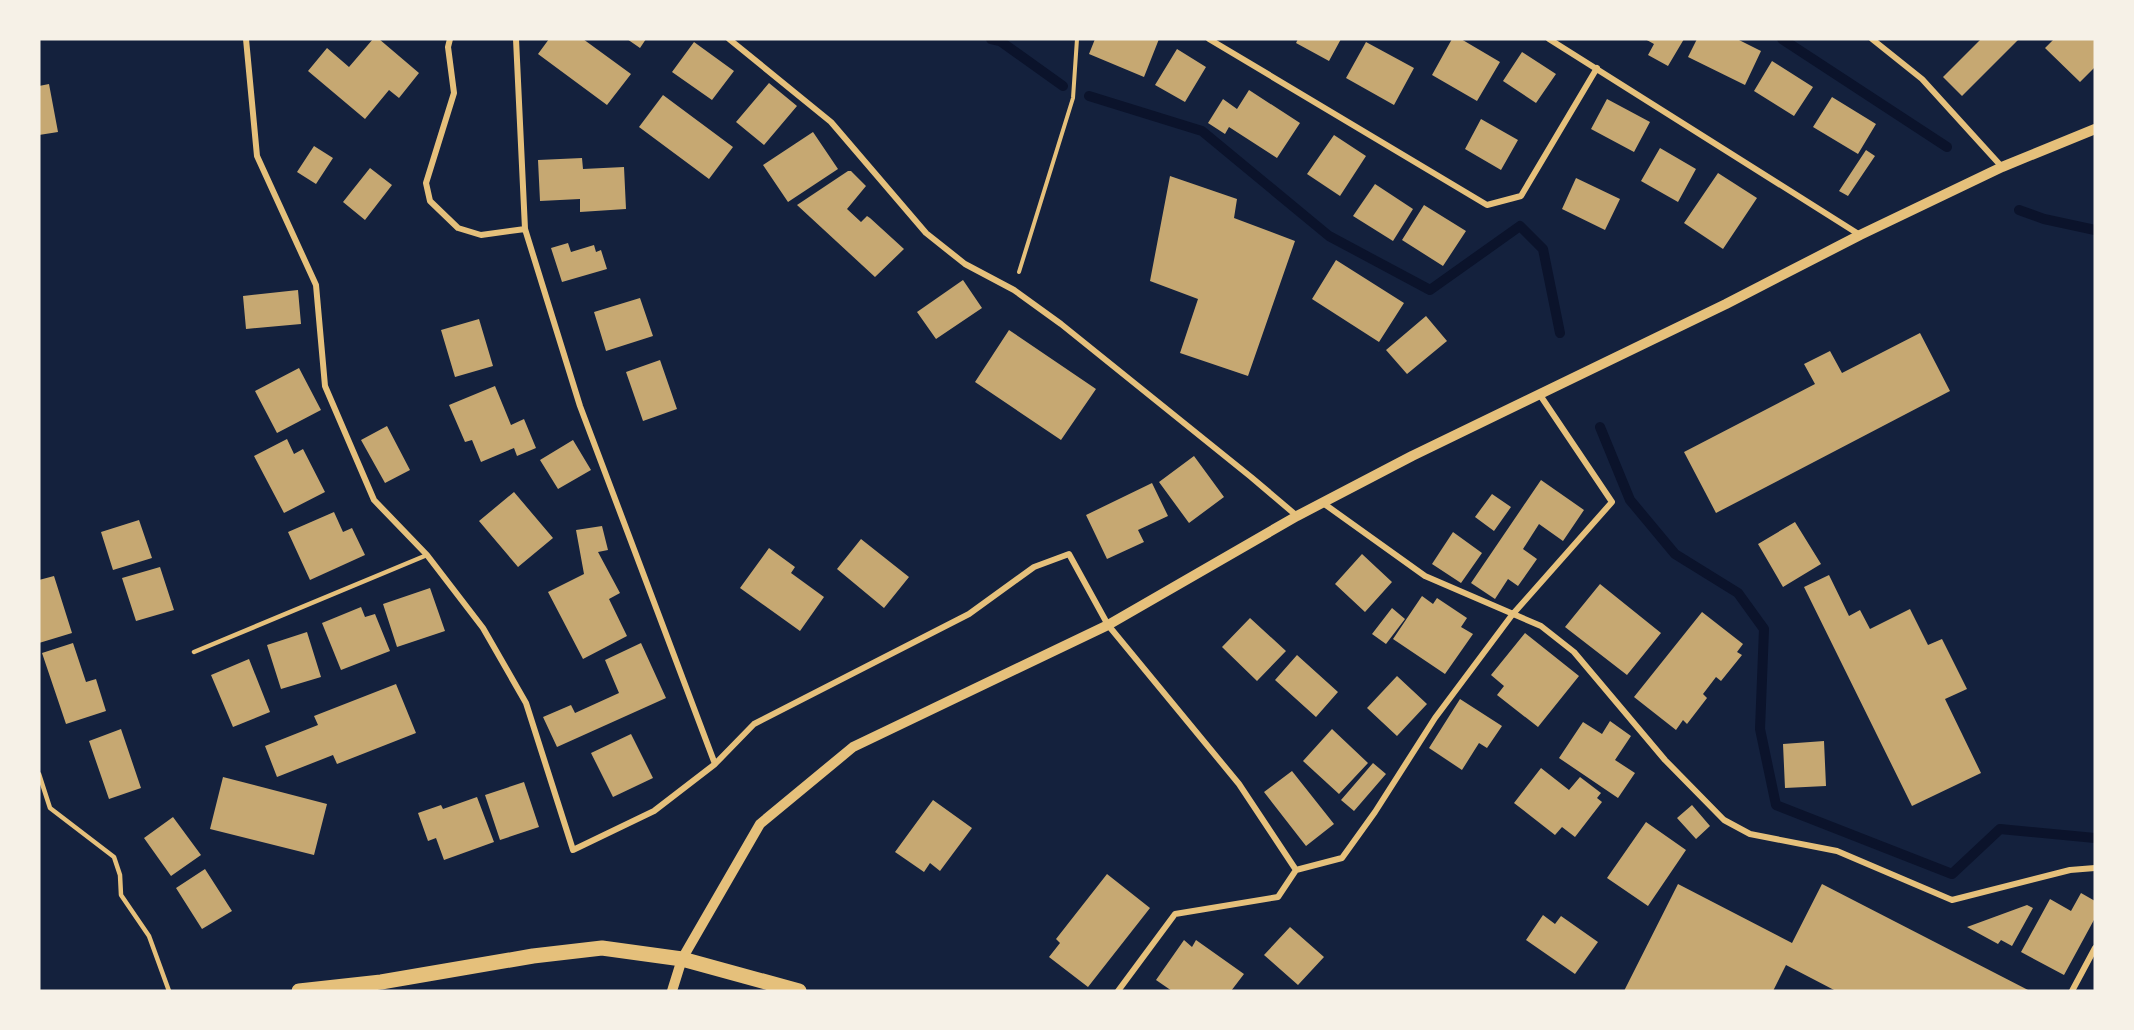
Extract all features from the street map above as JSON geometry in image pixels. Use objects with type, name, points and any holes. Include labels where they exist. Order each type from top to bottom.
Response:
[{"type":"main road","points":[[299,991],[381,982],[533,956],[602,948],[682,959],[799,991]]},
{"type":"street","points":[[246,39],[257,156],[316,285],[325,386],[374,500],[427,555],[483,628],[526,703],[573,850],[654,810],[715,764],[754,724],[969,614],[1034,567],[1069,554],[1108,625],[1239,784],[1296,870]]},
{"type":"street","points":[[450,39],[448,47],[454,93],[426,183],[430,201],[458,228],[481,235],[525,229]]},
{"type":"street","points":[[516,39],[525,229],[580,406],[715,764]]},
{"type":"street","points":[[729,39],[831,122],[926,233],[965,264],[1014,290],[1121,371],[1297,516]]},
{"type":"street","points":[[1209,39],[1487,205],[1521,196],[1597,68]]},
{"type":"street","points":[[1549,39],[1860,235]]},
{"type":"street","points":[[1872,39],[1922,79],[2002,167]]},
{"type":"street","points":[[672,991],[682,959],[760,824],[853,747],[1108,625],[1297,516],[1412,456],[2002,167],[2095,129]]},
{"type":"street","points":[[1118,991],[1175,914],[1278,897],[1296,870],[1342,858],[1375,812],[1435,718],[1512,615],[1612,502],[1540,395]]},
{"type":"street","points":[[1323,503],[1425,576],[1541,626],[1574,652],[1665,760],[1724,820],[1750,834],[1837,851],[1952,900],[2070,870],[2095,868]]},
{"type":"street","points":[[2072,991],[2095,948]]},
{"type":"lane","points":[[194,652],[427,555]]},
{"type":"lane","points":[[39,774],[50,808],[114,857],[120,875],[121,895],[149,936],[169,991]]},
{"type":"path","points":[[1014,290],[1073,98],[1077,39]]},
{"type":"building","points":[[373,39],[379,39],[419,73],[399,98],[389,90],[365,119],[308,71],[327,48],[349,67]]},
{"type":"building","points":[[549,39],[583,39],[631,74],[607,105],[538,54]]},
{"type":"building","points":[[627,39],[646,39],[640,48]]},
{"type":"building","points":[[1095,39],[1159,39],[1144,77],[1089,54]]},
{"type":"building","points":[[1298,39],[1341,39],[1329,61],[1296,43]]},
{"type":"building","points":[[1452,39],[1461,39],[1500,62],[1477,101],[1432,75]]},
{"type":"building","points":[[1645,39],[1684,39],[1668,66],[1648,55],[1654,44]]},
{"type":"building","points":[[1697,39],[1737,39],[1761,51],[1745,85],[1688,57]]},
{"type":"building","points":[[1981,39],[2019,39],[1962,96],[1943,77]]},
{"type":"building","points":[[2054,39],[2095,39],[2095,67],[2080,82],[2045,48]]},
{"type":"building","points":[[694,42],[734,71],[712,100],[672,72]]},
{"type":"building","points":[[1366,42],[1414,68],[1394,105],[1346,78]]},
{"type":"building","points":[[1177,49],[1206,67],[1185,102],[1155,85]]},
{"type":"building","points":[[1522,52],[1556,74],[1536,103],[1503,81]]},
{"type":"building","points":[[1772,61],[1813,87],[1794,116],[1754,91]]},
{"type":"building","points":[[769,83],[797,106],[764,145],[736,122]]},
{"type":"building","points":[[49,84],[58,132],[39,135],[39,86]]},
{"type":"building","points":[[1249,90],[1300,123],[1277,158],[1229,127],[1225,134],[1208,123],[1223,99],[1237,109]]},
{"type":"building","points":[[663,95],[733,147],[709,179],[639,127]]},
{"type":"building","points":[[1832,97],[1876,124],[1858,154],[1813,127]]},
{"type":"building","points":[[1607,99],[1650,122],[1634,152],[1591,129]]},
{"type":"building","points":[[1481,119],[1518,140],[1501,170],[1465,149]]},
{"type":"building","points":[[813,132],[838,169],[788,202],[763,165]]},
{"type":"building","points":[[1334,135],[1366,156],[1340,196],[1307,174]]},
{"type":"building","points":[[314,146],[333,158],[316,184],[297,172]]},
{"type":"building","points":[[1660,148],[1696,169],[1678,202],[1641,181]]},
{"type":"building","points":[[1866,150],[1875,156],[1848,196],[1839,191]]},
{"type":"building","points":[[582,158],[583,169],[624,167],[626,209],[580,212],[580,199],[540,201],[538,160]]},
{"type":"building","points":[[370,168],[392,185],[365,220],[343,202]]},
{"type":"building","points":[[851,171],[866,186],[847,209],[861,222],[867,216],[870,218],[904,249],[875,277],[797,205]]},
{"type":"building","points":[[1718,173],[1757,198],[1723,249],[1684,223]]},
{"type":"building","points":[[1170,176],[1237,199],[1234,218],[1295,241],[1248,376],[1180,353],[1198,299],[1150,281]]},
{"type":"building","points":[[1576,178],[1620,199],[1605,230],[1562,209]]},
{"type":"building","points":[[1375,184],[1413,209],[1393,241],[1353,216]]},
{"type":"building","points":[[1424,205],[1466,231],[1443,266],[1402,240]]},
{"type":"building","points":[[568,243],[571,252],[594,245],[596,252],[601,250],[607,269],[562,282],[551,248]]},
{"type":"building","points":[[1336,260],[1404,303],[1379,342],[1312,299]]},
{"type":"building","points":[[963,280],[982,308],[936,339],[917,312]]},
{"type":"building","points":[[298,290],[301,324],[246,329],[243,296]]},
{"type":"building","points":[[640,298],[653,336],[606,351],[594,312]]},
{"type":"building","points":[[1426,316],[1447,341],[1407,374],[1386,350]]},
{"type":"building","points":[[479,319],[493,366],[455,377],[441,330]]},
{"type":"building","points":[[1009,330],[1096,389],[1061,440],[975,382]]},
{"type":"building","points":[[1920,333],[1950,391],[1716,513],[1684,452],[1815,384],[1804,364],[1830,351],[1842,373]]},
{"type":"building","points":[[660,360],[677,409],[643,421],[626,372]]},
{"type":"building","points":[[299,368],[321,410],[277,433],[255,391]]},
{"type":"building","points":[[495,386],[511,425],[524,419],[536,448],[517,456],[514,448],[481,462],[472,440],[465,442],[449,405]]},
{"type":"building","points":[[387,426],[410,470],[385,483],[361,440]]},
{"type":"building","points":[[287,439],[294,454],[303,449],[325,492],[284,513],[254,456]]},
{"type":"building","points":[[573,440],[591,470],[558,489],[540,460]]},
{"type":"building","points":[[1194,456],[1224,497],[1189,523],[1159,482]]},
{"type":"building","points":[[1541,480],[1584,510],[1563,541],[1539,524],[1523,549],[1537,559],[1518,586],[1508,579],[1495,599],[1471,583]]},
{"type":"building","points":[[1152,483],[1168,516],[1138,530],[1144,542],[1107,559],[1086,515]]},
{"type":"building","points":[[514,492],[553,538],[518,567],[479,521]]},
{"type":"building","points":[[1492,494],[1511,507],[1494,531],[1475,517]]},
{"type":"building","points":[[334,512],[343,532],[352,528],[365,555],[310,580],[288,532]]},
{"type":"building","points":[[139,520],[152,558],[113,570],[101,532]]},
{"type":"building","points":[[1795,522],[1821,564],[1783,587],[1758,544]]},
{"type":"building","points":[[602,526],[608,550],[598,552],[620,593],[609,599],[627,636],[583,659],[548,592],[584,574],[576,530]]},
{"type":"building","points":[[1453,532],[1482,553],[1461,583],[1432,564]]},
{"type":"building","points":[[861,539],[909,577],[884,608],[837,569]]},
{"type":"building","points":[[769,548],[795,567],[791,573],[824,597],[800,631],[740,588]]},
{"type":"building","points":[[1362,554],[1392,582],[1365,612],[1335,584]]},
{"type":"building","points":[[160,567],[174,610],[136,621],[122,578]]},
{"type":"building","points":[[1829,575],[1849,616],[1860,610],[1870,629],[1910,609],[1928,645],[1942,639],[1967,689],[1945,699],[1981,773],[1912,806],[1804,587]]},
{"type":"building","points":[[54,576],[72,633],[39,643],[39,580]]},
{"type":"building","points":[[1600,584],[1661,633],[1627,675],[1565,627]]},
{"type":"building","points":[[430,588],[445,631],[397,647],[383,604]]},
{"type":"building","points":[[1422,596],[1433,604],[1437,598],[1467,618],[1461,627],[1473,634],[1445,674],[1393,639]]},
{"type":"building","points":[[361,607],[365,617],[375,614],[390,651],[341,670],[322,623]]},
{"type":"building","points":[[1392,608],[1405,619],[1386,644],[1372,634]]},
{"type":"building","points":[[1702,612],[1743,644],[1737,652],[1742,655],[1721,681],[1716,677],[1703,694],[1707,698],[1687,724],[1683,720],[1676,730],[1634,697]]},
{"type":"building","points":[[1250,618],[1286,651],[1257,681],[1222,647]]},
{"type":"building","points":[[307,632],[321,677],[281,689],[267,645]]},
{"type":"building","points":[[1525,633],[1579,676],[1538,727],[1497,695],[1504,686],[1491,675]]},
{"type":"building","points":[[73,643],[86,682],[96,679],[106,711],[66,724],[42,653]]},
{"type":"building","points":[[641,643],[666,698],[557,747],[543,717],[571,705],[575,713],[619,693],[605,660]]},
{"type":"building","points":[[1297,655],[1338,692],[1316,717],[1275,680]]},
{"type":"building","points":[[249,659],[270,712],[233,727],[211,675]]},
{"type":"building","points":[[1397,676],[1427,704],[1397,736],[1367,708]]},
{"type":"building","points":[[396,684],[416,733],[337,764],[333,755],[277,777],[265,746],[318,725],[314,716]]},
{"type":"building","points":[[1460,699],[1502,726],[1487,748],[1479,743],[1462,770],[1429,748]]},
{"type":"building","points":[[1610,721],[1631,736],[1615,760],[1635,773],[1618,798],[1559,758],[1583,722],[1602,734]]},
{"type":"building","points":[[121,729],[141,788],[109,799],[89,741]]},
{"type":"building","points":[[1332,729],[1368,763],[1339,794],[1303,761]]},
{"type":"building","points":[[631,734],[653,778],[613,797],[591,753]]},
{"type":"building","points":[[1824,741],[1826,786],[1785,788],[1783,744]]},
{"type":"building","points":[[1373,763],[1386,774],[1354,811],[1341,800]]},
{"type":"building","points":[[1541,768],[1569,790],[1580,777],[1601,793],[1597,798],[1602,802],[1575,837],[1562,827],[1555,835],[1514,803]]},
{"type":"building","points":[[1292,771],[1334,824],[1306,846],[1264,792]]},
{"type":"building","points":[[223,777],[327,804],[314,855],[210,829]]},
{"type":"building","points":[[524,782],[539,827],[500,840],[485,795]]},
{"type":"building","points":[[477,797],[494,842],[444,860],[436,838],[428,841],[418,813],[441,805],[443,809]]},
{"type":"building","points":[[933,800],[972,828],[940,871],[930,863],[924,872],[895,852]]},
{"type":"building","points":[[1692,805],[1710,826],[1696,839],[1677,818]]},
{"type":"building","points":[[173,817],[201,855],[171,876],[144,838]]},
{"type":"building","points":[[1646,822],[1686,850],[1648,906],[1607,878]]},
{"type":"building","points":[[205,869],[232,911],[202,929],[176,888]]},
{"type":"building","points":[[1107,874],[1150,908],[1088,987],[1049,957],[1060,943],[1056,939]]},
{"type":"building","points":[[1678,884],[1792,943],[1822,884],[2030,991],[1836,991],[1786,965],[1773,991],[1624,991]]},
{"type":"building","points":[[2081,893],[2095,901],[2095,918],[2064,975],[2021,952],[2050,899],[2071,911]]},
{"type":"building","points":[[2027,905],[2033,908],[2012,946],[2001,940],[1998,944],[1967,927]]},
{"type":"building","points":[[1543,915],[1555,924],[1561,916],[1598,942],[1575,974],[1526,940]]},
{"type":"building","points":[[1290,927],[1324,957],[1298,985],[1264,955]]},
{"type":"building","points":[[1184,940],[1192,947],[1196,940],[1244,974],[1231,991],[1172,991],[1156,980]]},
{"type":"waterway","points":[[991,39],[1000,41],[1063,86]]},
{"type":"waterway","points":[[1782,39],[1947,147]]},
{"type":"waterway","points":[[1089,96],[1202,131],[1329,236],[1430,290],[1520,226],[1543,249],[1560,333]]},
{"type":"waterway","points":[[2019,210],[2044,219],[2095,230]]},
{"type":"waterway","points":[[1600,427],[1630,500],[1675,554],[1738,593],[1764,629],[1760,729],[1776,805],[1952,874],[2000,829],[2095,838]]}]
